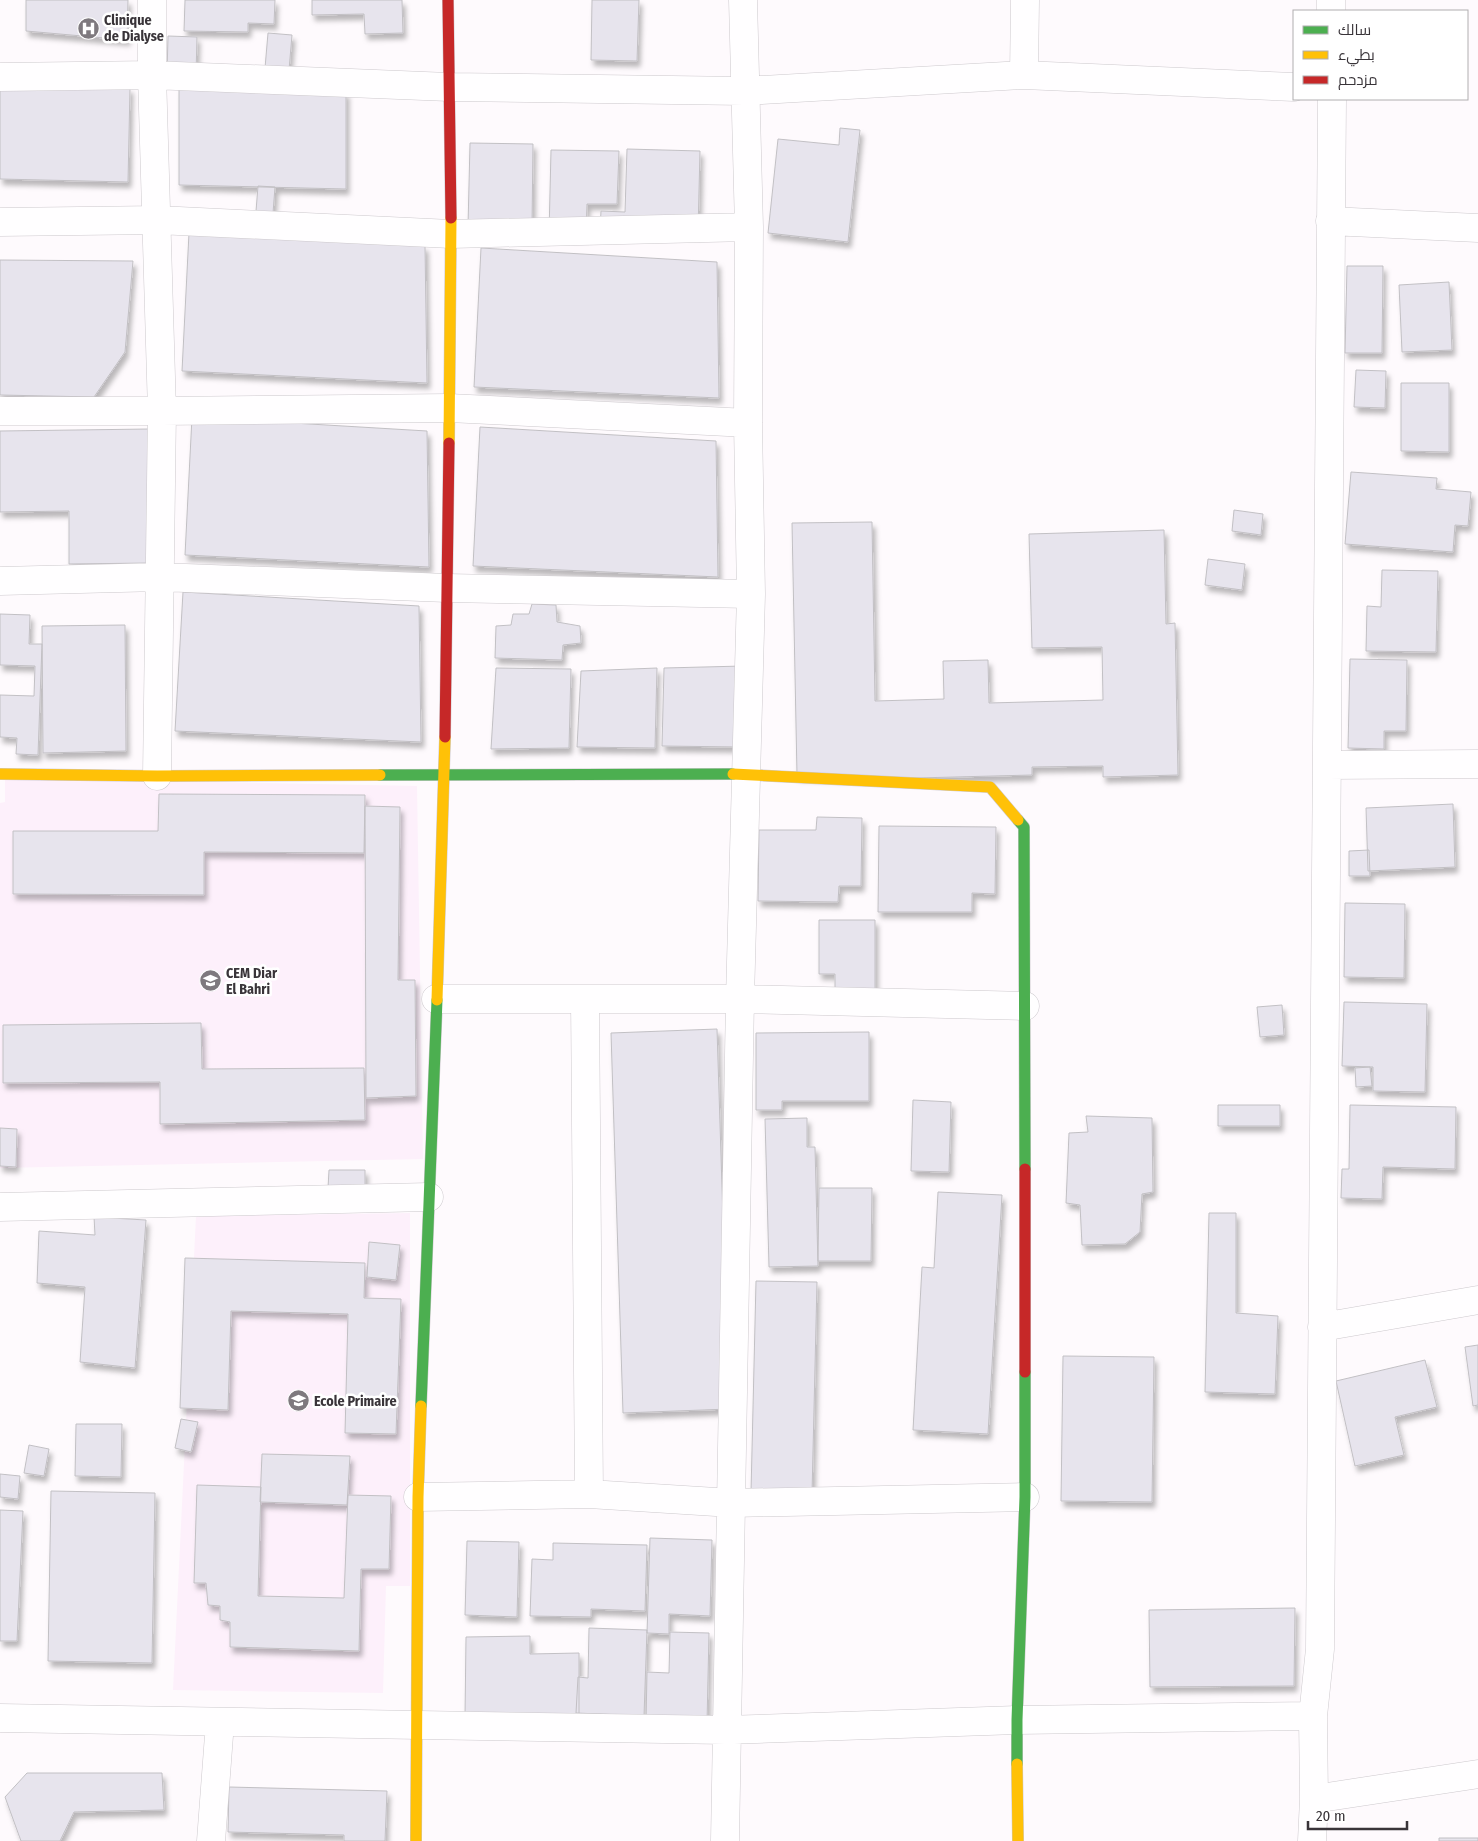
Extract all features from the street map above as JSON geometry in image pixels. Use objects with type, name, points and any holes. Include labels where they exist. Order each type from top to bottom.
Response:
[{"type":"street","points":[[152,0],[152,75],[158,220],[162,411],[158,776]]},
{"type":"street","points":[[416,1841],[415,1725],[418,1497],[445,775],[451,234],[448,0]]},
{"type":"street","points":[[725,1841],[740,999],[751,594],[748,423],[749,227],[743,0]]},
{"type":"street","points":[[1024,75],[1025,0]]},
{"type":"street","points":[[0,77],[152,75],[449,87],[744,91],[1024,75],[1293,87]]},
{"type":"street","points":[[1312,1841],[1314,1799],[1313,1716],[1320,1649],[1332,100]]},
{"type":"street","points":[[0,222],[158,220],[451,234],[749,227]]},
{"type":"street","points":[[1330,221],[1478,228]]},
{"type":"street","points":[[0,411],[450,408],[748,423]]},
{"type":"street","points":[[0,581],[160,577],[447,588],[751,594]]},
{"type":"street","points":[[1327,766],[1478,764]]},
{"type":"street","points":[[0,774],[158,776],[747,774],[990,787],[1024,827],[1025,1497],[1017,1720],[1018,1841]]},
{"type":"street","points":[[436,999],[740,999],[1025,1006]]},
{"type":"street","points":[[585,999],[589,1494]]},
{"type":"street","points":[[0,1207],[429,1197]]},
{"type":"street","points":[[1322,1327],[1478,1300]]},
{"type":"street","points":[[418,1497],[589,1494],[732,1502],[1025,1497]]},
{"type":"street","points":[[0,1718],[726,1730],[1017,1720],[1313,1716]]},
{"type":"street","points":[[211,1841],[220,1722]]},
{"type":"street","points":[[1314,1799],[1478,1774]]},
{"type":"shaded area","name":"CEM Diar El Bahri","points":[[5,778],[417,786],[423,1159],[0,1168],[0,803],[5,802]]},
{"type":"shaded area","name":"Ecole Primaire","points":[[410,1213],[410,1586],[386,1586],[383,1693],[173,1690],[196,1216]]},
{"type":"building","points":[[26,0],[128,0],[127,40],[26,31]]},
{"type":"building","points":[[185,0],[275,0],[274,24],[248,23],[248,32],[184,31]]},
{"type":"building","points":[[312,0],[402,0],[403,33],[365,34],[364,14],[312,15]]},
{"type":"building","points":[[592,0],[639,0],[637,61],[591,60]]},
{"type":"building","points":[[268,33],[292,35],[289,70],[265,68]]},
{"type":"building","points":[[168,36],[197,37],[196,75],[167,74]]},
{"type":"building","points":[[0,87],[130,88],[128,182],[0,179]]},
{"type":"building","points":[[179,89],[346,92],[346,189],[179,185]]},
{"type":"building","points":[[840,128],[860,130],[848,242],[768,233],[778,139],[839,145]]},
{"type":"building","points":[[470,143],[533,144],[532,226],[468,226]]},
{"type":"building","points":[[627,149],[700,151],[698,232],[600,229],[601,211],[625,212]]},
{"type":"building","points":[[551,150],[619,151],[617,204],[587,204],[586,235],[549,234]]},
{"type":"building","points":[[258,186],[275,187],[273,213],[256,211]]},
{"type":"building","points":[[189,233],[425,246],[427,383],[182,371]]},
{"type":"building","points":[[481,248],[717,262],[719,398],[474,387]]},
{"type":"building","points":[[0,260],[133,261],[125,352],[94,397],[0,395]]},
{"type":"building","points":[[1347,266],[1383,266],[1382,353],[1345,353]]},
{"type":"building","points":[[1449,282],[1452,350],[1402,352],[1399,285]]},
{"type":"building","points":[[1356,370],[1386,371],[1385,408],[1354,407]]},
{"type":"building","points":[[1401,383],[1449,383],[1449,452],[1401,451]]},
{"type":"building","points":[[192,417],[427,431],[429,567],[185,555]]},
{"type":"building","points":[[480,427],[716,441],[718,577],[473,566]]},
{"type":"building","points":[[149,429],[150,563],[69,564],[69,511],[0,512],[0,431]]},
{"type":"building","points":[[1351,472],[1437,478],[1436,489],[1471,492],[1468,526],[1455,525],[1453,552],[1345,544]]},
{"type":"building","points":[[1234,510],[1263,514],[1261,535],[1232,531]]},
{"type":"building","points":[[872,522],[875,701],[944,699],[943,661],[988,660],[989,703],[1103,700],[1102,647],[1032,648],[1029,534],[1164,530],[1166,624],[1175,623],[1178,775],[1103,777],[1103,766],[1032,767],[1032,775],[916,778],[797,775],[792,523]]},
{"type":"building","points":[[1208,559],[1245,564],[1242,590],[1205,585]]},
{"type":"building","points":[[1382,570],[1438,571],[1436,652],[1366,651],[1367,606],[1381,607]]},
{"type":"building","points":[[183,592],[419,606],[421,742],[175,731]]},
{"type":"building","points":[[532,604],[556,605],[557,622],[580,626],[581,643],[563,645],[562,660],[495,658],[496,626],[511,625],[513,614],[529,614]]},
{"type":"building","points":[[0,614],[30,615],[29,644],[42,644],[38,755],[16,754],[17,738],[0,737],[0,695],[34,696],[35,666],[0,665]]},
{"type":"building","points":[[125,625],[126,751],[43,753],[42,626]]},
{"type":"building","points":[[1350,659],[1407,660],[1406,731],[1384,731],[1384,749],[1348,748]]},
{"type":"building","points":[[743,666],[738,747],[662,746],[664,668]]},
{"type":"building","points":[[496,668],[571,669],[569,748],[491,749]]},
{"type":"building","points":[[657,668],[655,748],[577,747],[581,671]]},
{"type":"building","points":[[159,794],[365,795],[364,853],[204,852],[204,895],[13,894],[13,831],[158,831]]},
{"type":"building","points":[[1453,804],[1455,867],[1368,871],[1366,808]]},
{"type":"building","points":[[365,806],[400,807],[398,980],[415,980],[416,1096],[366,1098]]},
{"type":"building","points":[[817,817],[862,818],[861,886],[839,886],[838,902],[758,901],[759,830],[816,830]]},
{"type":"building","points":[[879,826],[996,827],[995,894],[972,893],[972,912],[878,912]]},
{"type":"building","points":[[1369,850],[1370,876],[1349,876],[1349,851]]},
{"type":"building","points":[[1345,903],[1405,904],[1404,978],[1344,977]]},
{"type":"building","points":[[819,920],[875,920],[875,999],[835,999],[835,974],[819,974]]},
{"type":"building","points":[[1344,1002],[1427,1004],[1425,1092],[1373,1091],[1373,1067],[1342,1066]]},
{"type":"building","points":[[1282,1005],[1284,1035],[1260,1037],[1257,1007]]},
{"type":"building","points":[[201,1023],[202,1069],[364,1068],[365,1120],[160,1124],[160,1082],[3,1083],[3,1025]]},
{"type":"building","points":[[717,1029],[729,1409],[623,1413],[611,1033]]},
{"type":"building","points":[[869,1032],[869,1101],[782,1101],[782,1110],[756,1110],[756,1033]]},
{"type":"building","points":[[1370,1067],[1372,1086],[1356,1087],[1355,1068]]},
{"type":"building","points":[[913,1100],[951,1102],[949,1172],[911,1171]]},
{"type":"building","points":[[1218,1105],[1280,1105],[1280,1126],[1218,1126]]},
{"type":"building","points":[[1350,1105],[1456,1107],[1455,1169],[1383,1167],[1382,1199],[1341,1198],[1342,1169],[1349,1169]]},
{"type":"building","points":[[1086,1116],[1152,1118],[1153,1192],[1142,1194],[1140,1232],[1125,1244],[1082,1245],[1080,1205],[1066,1203],[1069,1133],[1088,1132]]},
{"type":"building","points":[[807,1118],[807,1147],[815,1147],[818,1266],[769,1267],[765,1119]]},
{"type":"building","points":[[0,1128],[17,1129],[16,1167],[0,1166]]},
{"type":"building","points":[[329,1170],[365,1170],[365,1188],[328,1188]]},
{"type":"building","points":[[819,1188],[872,1188],[871,1261],[818,1261]]},
{"type":"building","points":[[938,1192],[1002,1195],[988,1434],[913,1430],[922,1267],[934,1268]]},
{"type":"building","points":[[1209,1213],[1236,1213],[1236,1313],[1278,1316],[1275,1394],[1205,1392]]},
{"type":"building","points":[[94,1217],[146,1220],[135,1368],[80,1362],[85,1287],[37,1283],[39,1231],[95,1235]]},
{"type":"building","points":[[369,1242],[400,1245],[396,1280],[367,1277]]},
{"type":"building","points":[[185,1258],[365,1263],[364,1298],[401,1299],[396,1434],[345,1433],[348,1314],[231,1311],[228,1410],[180,1408]]},
{"type":"building","points":[[756,1281],[817,1282],[812,1494],[751,1492]]},
{"type":"building","points":[[1478,1345],[1478,1405],[1473,1406],[1465,1347]]},
{"type":"building","points":[[1063,1356],[1154,1357],[1152,1502],[1061,1501]]},
{"type":"building","points":[[1425,1360],[1437,1407],[1395,1417],[1404,1455],[1355,1466],[1336,1381]]},
{"type":"building","points":[[181,1419],[198,1422],[191,1452],[175,1448]]},
{"type":"building","points":[[76,1424],[122,1424],[121,1477],[75,1476]]},
{"type":"building","points":[[29,1445],[49,1449],[44,1476],[24,1473]]},
{"type":"building","points":[[262,1454],[350,1456],[347,1505],[260,1502]]},
{"type":"building","points":[[0,1474],[20,1476],[18,1499],[0,1497]]},
{"type":"building","points":[[197,1485],[261,1487],[258,1596],[344,1598],[348,1495],[391,1496],[389,1569],[361,1569],[359,1651],[230,1647],[230,1622],[220,1620],[220,1606],[208,1605],[206,1583],[194,1583]]},
{"type":"building","points":[[51,1491],[155,1493],[152,1663],[48,1661]]},
{"type":"building","points":[[0,1510],[23,1511],[17,1641],[0,1641]]},
{"type":"building","points":[[650,1538],[712,1540],[710,1616],[669,1614],[669,1634],[647,1633]]},
{"type":"building","points":[[467,1541],[519,1542],[517,1617],[465,1615]]},
{"type":"building","points":[[553,1543],[647,1545],[645,1611],[591,1609],[591,1617],[530,1616],[532,1559],[553,1560]]},
{"type":"building","points":[[1295,1608],[1294,1686],[1150,1687],[1149,1610]]},
{"type":"building","points":[[589,1628],[647,1630],[644,1716],[576,1713],[578,1677],[588,1678]]},
{"type":"building","points":[[670,1632],[709,1633],[707,1723],[646,1722],[647,1672],[669,1673]]},
{"type":"building","points":[[530,1636],[530,1654],[579,1653],[579,1716],[465,1716],[466,1637]]},
{"type":"building","points":[[27,1773],[162,1773],[164,1810],[74,1812],[60,1841],[21,1841],[5,1797]]},
{"type":"building","points":[[229,1787],[387,1791],[385,1841],[344,1841],[344,1835],[228,1832]]},
{"type":"building","points":[[1439,1838],[1478,1838],[1478,1841],[1439,1841]]},
{"type":"traffic: fast","points":[[380,775],[733,774]]},
{"type":"traffic: fast","points":[[1018,820],[1024,827],[1025,1169]]},
{"type":"traffic: fast","points":[[421,1406],[437,1000]]},
{"type":"traffic: fast","points":[[1017,1764],[1025,1497],[1025,1372]]},
{"type":"traffic: slow","points":[[449,443],[451,218]]},
{"type":"traffic: slow","points":[[437,1000],[445,737]]},
{"type":"traffic: slow","points":[[0,774],[157,776],[380,775]]},
{"type":"traffic: slow","points":[[733,774],[990,787],[1018,820]]},
{"type":"traffic: slow","points":[[416,1841],[418,1497],[421,1406]]},
{"type":"traffic: slow","points":[[1017,1764],[1018,1841]]},
{"type":"traffic: jam","points":[[448,0],[451,218]]},
{"type":"traffic: jam","points":[[445,737],[449,443]]},
{"type":"traffic: jam","points":[[1025,1169],[1025,1372]]},
{"type":"place","name":"Clinique de Dialyse","points":[[88,28]]},
{"type":"place","name":"CEM Diar El Bahri","points":[[210,981]]},
{"type":"place","name":"Ecole Primaire","points":[[298,1401]]}]
